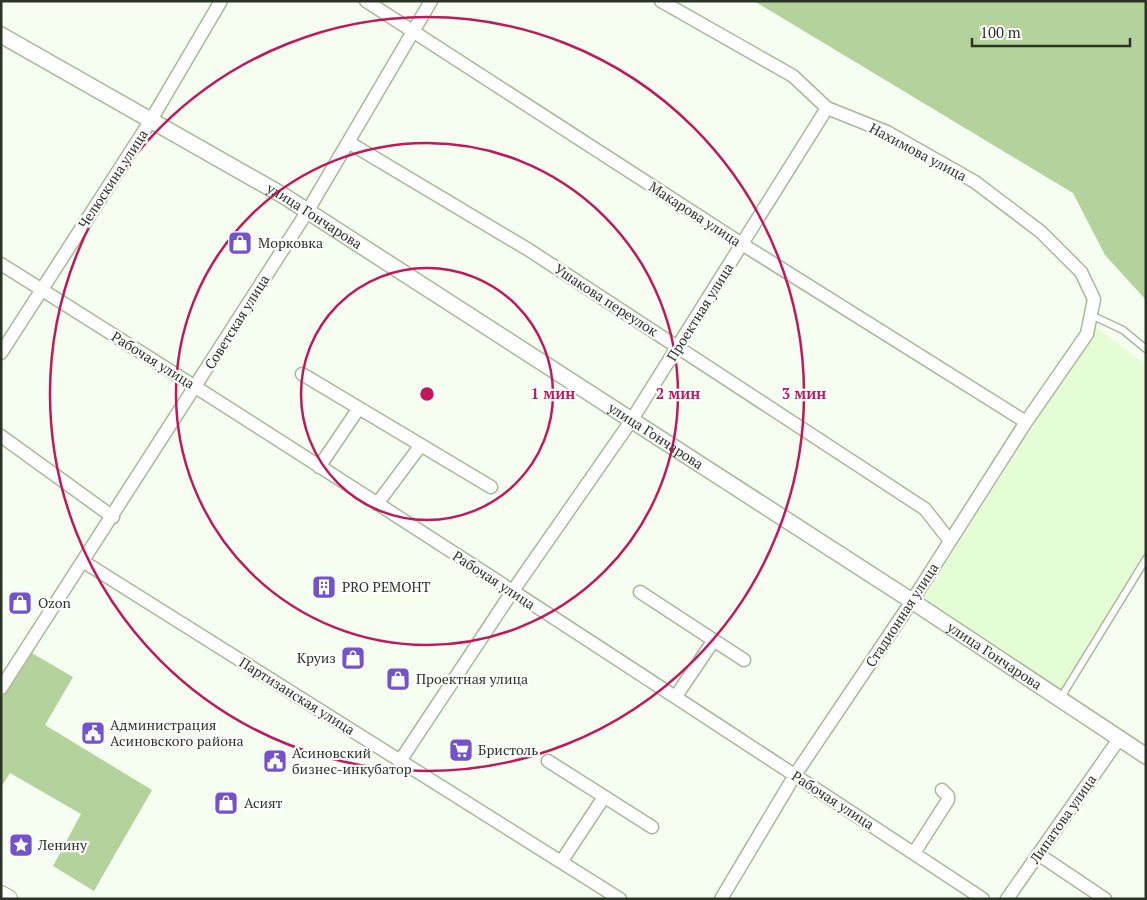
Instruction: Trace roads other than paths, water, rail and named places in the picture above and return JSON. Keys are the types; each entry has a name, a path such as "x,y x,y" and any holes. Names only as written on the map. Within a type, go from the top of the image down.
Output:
{"main road":[{"path":"1,895 8,899"}],"street":[{"name":"Челюскина улица","path":"1,353 151,120 221,1"},
{"name":"Макарова улица","path":"366,1 742,244 1026,422"},
{"name":"Советская улица","path":"1,688 113,517 307,212 431,1"},
{"name":"Нахимова улица","path":"660,1 792,76 827,108 887,132 975,182 1041,232 1081,272 1094,299 1087,334"},
{"name":"улица Гончарова","path":"1,35 284,196 912,601 1146,756"},
{"name":"Проектная улица","path":"400,761 512,592 631,421 827,108"},
{"name":"Ушакова переулок","path":"348,142 520,245 925,509 950,541"},
{"name":"Рабочая улица","path":"1,264 196,387 676,696 984,899"},
{"name":"Стадионная улица","path":"721,899 794,775 912,601 1026,422 1087,334"},
{"path":"302,374 490,487"},
{"path":"319,467 358,408"},
{"path":"1,436 113,517"},
{"path":"377,504 421,446"},
{"name":"Партизанская улица","path":"84,562 620,899"},
{"path":"640,592 744,660"},
{"path":"676,696 714,640"},
{"name":"Липатова улица","path":"1006,899 1119,739"},
{"path":"548,762 652,827"},
{"path":"914,853 948,800 948,796 942,790"},
{"path":"561,862 604,797"},
{"path":"1038,854 1104,899"}],"lane":[{"path":"1091,315 1123,330 1146,349"},
{"path":"1060,700 1146,559"}],"place":[{"name":"Морковка","path":"240,243"},
{"name":"PRO РЕМОНТ","path":"324,587"},
{"name":"Ozon","path":"20,603"},
{"name":"Круиз","path":"353,658"},
{"name":"Проектная улица","path":"398,679"},
{"name":"Администрация Асиновского района","path":"93,733"},
{"name":"Бристоль","path":"461,750"},
{"name":"Асиновский бизнес-инкубатор","path":"275,761"},
{"name":"Асият","path":"226,803"},
{"name":"Ленину","path":"21,845"}]}
